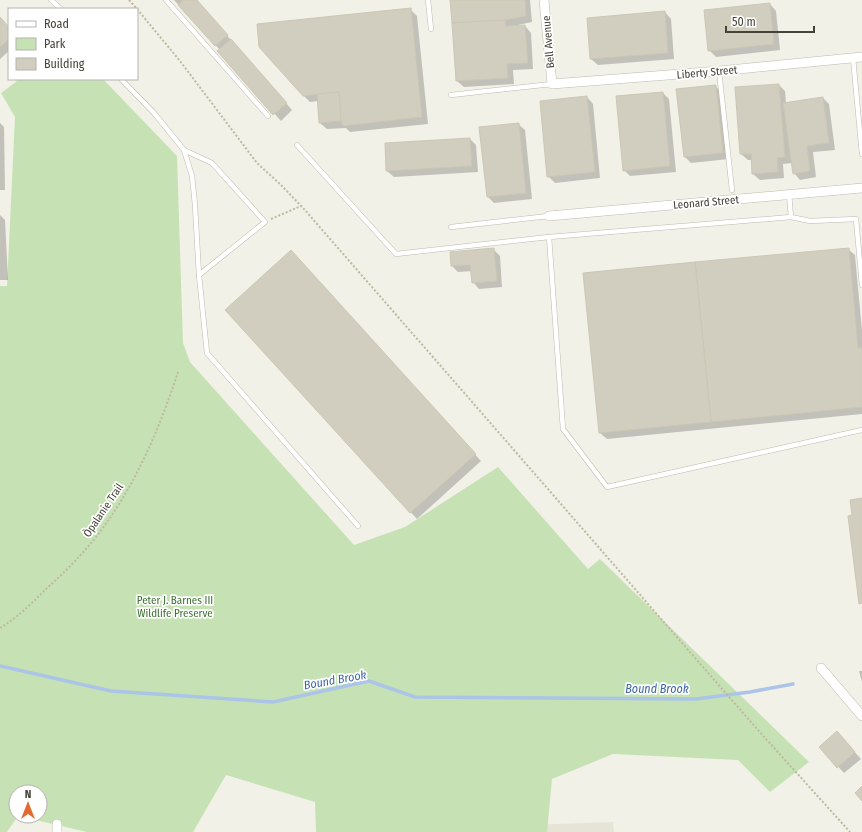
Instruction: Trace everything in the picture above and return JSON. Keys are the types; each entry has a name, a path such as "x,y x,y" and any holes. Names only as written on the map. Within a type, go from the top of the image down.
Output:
{"street":[{"name":"Bell Avenue","path":"544,0 552,84"},
{"name":"Liberty Street","path":"552,84 858,58"},
{"name":"Leonard Street","path":"549,216 862,188"},
{"path":"821,668 862,716"}],"lane":[{"path":"51,0 60,8"},
{"path":"166,0 268,116"},
{"path":"428,0 431,29"},
{"path":"858,58 862,154"},
{"path":"719,71 732,190"},
{"path":"122,80 154,112 184,150 192,176 199,275 207,353 358,526"},
{"path":"451,95 552,84"},
{"path":"297,145 396,254 548,237 791,217 810,221 856,219 862,285"},
{"path":"184,150 212,163 265,222 199,275"},
{"path":"788,194 791,217"},
{"path":"451,227 549,216"},
{"path":"548,237 563,429 607,487 862,430"}],"path":[{"path":"129,0 136,8"},
{"path":"138,10 180,61 257,163 301,206 757,729 850,832"},
{"path":"265,222 301,206"},
{"name":"Òpalanie Trail","path":"0,628 31,604 56,580 101,530 118,505 155,437 178,372"}],"shaded area":[{"path":"613,822 614,832 339,832"}],"green space":[{"name":"Peter J. Barnes III Wildlife Preserve","path":"17,80 104,80 177,156 183,343 190,362 354,545 405,527 498,467 588,569 600,559 809,762 770,792 738,760 613,754 552,779 547,832 316,832 315,802 226,775 193,832 87,832 48,823 48,784 8,784 8,824 12,824 7,832 0,832 0,286 7,286 15,117 1,93"}],"building":[{"path":"183,0 197,0 228,35 215,46 178,5"},
{"path":"450,0 525,0 526,16 505,20 452,23"},
{"path":"770,3 774,44 708,51 704,10"},
{"path":"411,8 422,117 343,126 341,121 339,92 303,96 259,47 257,24"},
{"path":"665,11 668,53 590,59 587,18"},
{"path":"0,17 8,26 8,40 0,47"},
{"path":"505,20 506,26 525,25 528,63 507,64 508,78 456,81 452,23"},
{"path":"231,39 287,103 273,115 217,51"},
{"path":"779,84 785,157 777,158 778,172 752,174 751,154 740,154 735,87"},
{"path":"716,85 723,153 684,157 676,89"},
{"path":"339,92 341,121 319,123 317,94"},
{"path":"663,92 670,166 623,171 616,96"},
{"path":"587,96 595,172 547,177 540,101"},
{"path":"823,97 829,143 807,146 810,171 793,174 783,103"},
{"path":"519,123 526,193 487,197 479,127"},
{"path":"470,138 472,166 386,171 385,143"},
{"path":"494,248 497,281 472,283 470,265 451,266 450,252"},
{"path":"849,248 858,348 862,348 862,407 711,422 695,262"},
{"path":"291,250 476,454 410,513 225,310"},
{"path":"695,262 711,422 599,433 583,273"},
{"path":"862,498 862,603 859,604 848,516 852,515 850,500"},
{"path":"837,731 855,752 837,768 819,747"},
{"path":"862,786 862,801 855,793"}],"waterway":[{"name":"Bound Brook","path":"0,666 111,691 273,702 369,681 415,697 696,699 750,692 793,684"}]}
